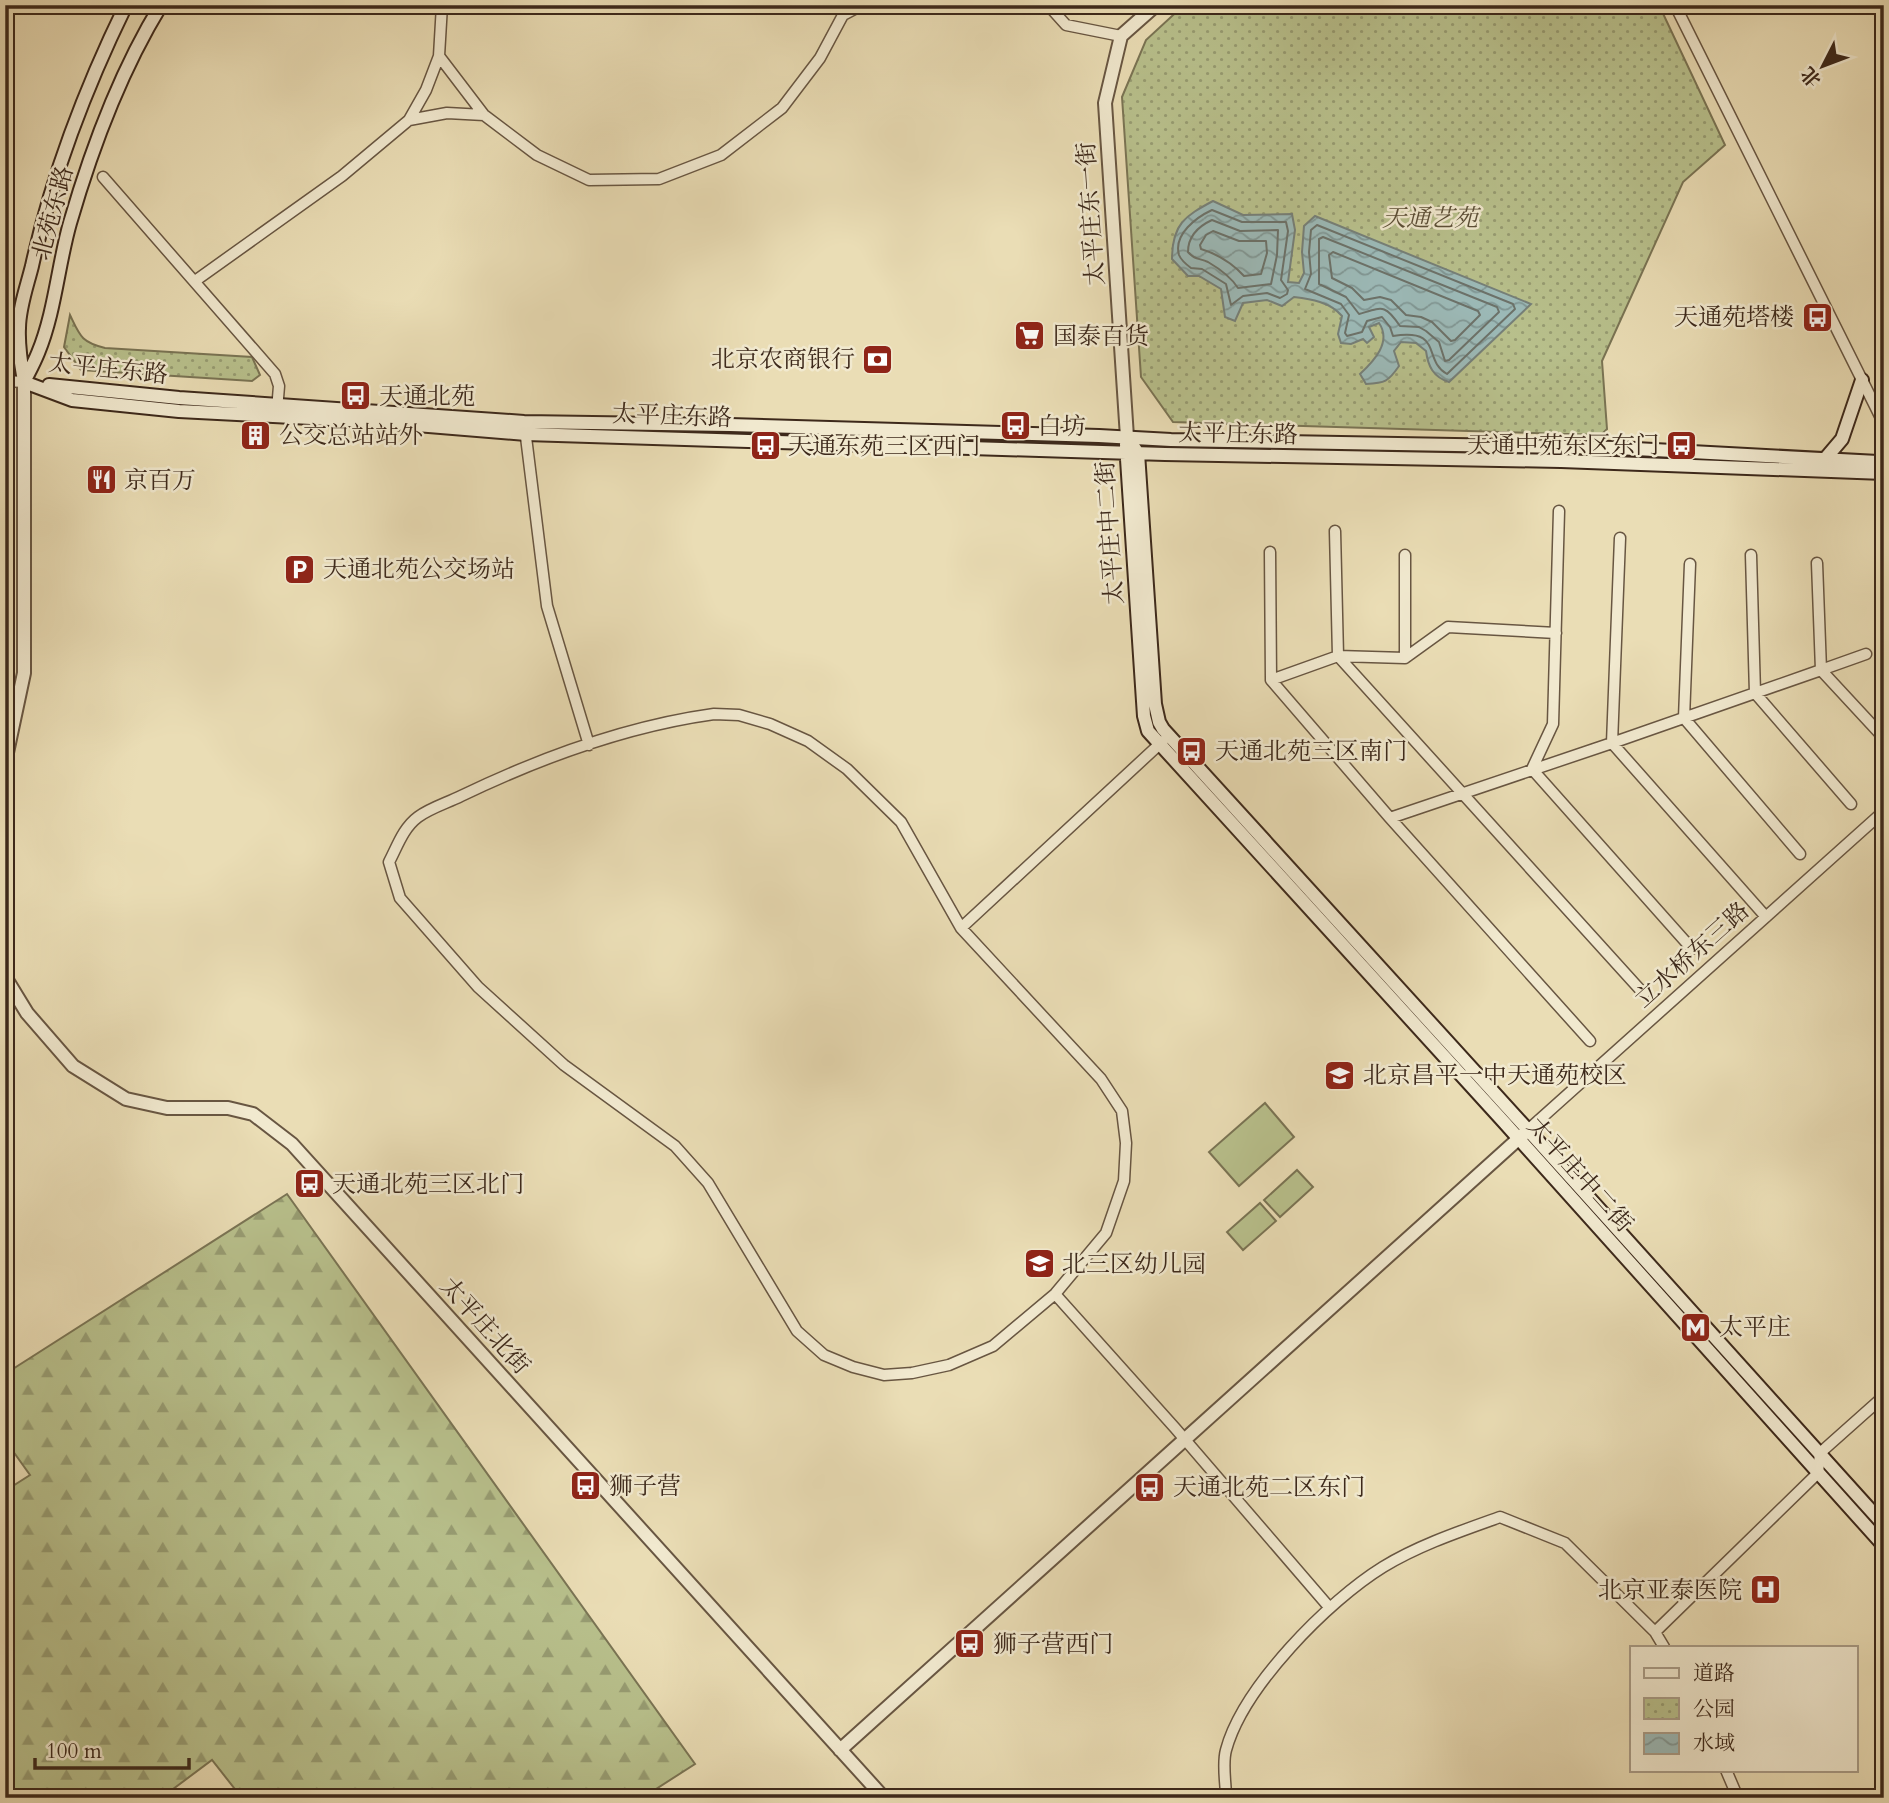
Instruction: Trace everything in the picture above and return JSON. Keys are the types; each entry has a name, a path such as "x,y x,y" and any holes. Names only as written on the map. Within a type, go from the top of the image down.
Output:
{"main road":[{"name":"北苑东路","path":"24,382 19,351 19,325 43,214 68,140 126,5"},
{"name":"北苑东路","path":"24,382 38,353 46,327 70,225 92,150 117,92 161,5"},
{"path":"1121,36 1156,5"},
{"name":"太平庄东一街","path":"1121,36 1105,103 1127,437"},
{"path":"1825,459 1842,439 1862,380"},
{"name":"太平庄东路","path":"24,382 277,411 525,428 1131,453 1561,461 1884,473"},
{"path":"5,762 24,673 24,382"},
{"name":"太平庄东路","path":"525,428 730,425 1171,440 1616,448 1825,459 1884,465"},
{"name":"太平庄中二街","path":"1127,437 1131,453 1144,716 1148,731 1163,740 1884,1525"},
{"name":"太平庄北街","path":"5,977 27,1013 73,1066 126,1099 167,1108 228,1108 253,1114 292,1144 884,1798"},
{"path":"840,1750 1524,1134"},
{"name":"太平庄中二街","path":"1524,1134 1818,1474 1884,1546"}],"street":[{"path":"195,281 342,176 409,120 426,90 439,56 442,5"},
{"path":"439,56 484,115 537,155 589,180 659,179 721,155 782,108 820,58 844,15 862,5"},
{"path":"1048,5 1066,25 1121,36"},
{"path":"1675,5 1884,424"},
{"path":"409,120 447,113 484,115"},
{"path":"103,177 275,374 279,386 277,411"},
{"path":"5,381 24,382"},
{"path":"525,428 547,606 589,745"},
{"path":"1532,769 1553,724 1559,511"},
{"path":"1335,531 1338,656 1644,994"},
{"path":"1620,538 1612,743 1766,917"},
{"path":"1270,552 1271,680 1390,818 1590,1041"},
{"path":"1405,555 1405,658"},
{"path":"1751,555 1755,693 1852,804"},
{"path":"1817,563 1821,670 1884,738"},
{"path":"1690,564 1684,718 1800,854"},
{"path":"1271,680 1338,656 1405,658 1448,627 1556,633"},
{"path":"1390,818 1866,654"},
{"path":"714,714 739,715 770,724 808,741 847,769 901,822 961,928 1101,1079 1122,1111 1126,1143 1124,1181 1106,1233 1055,1294 993,1346 949,1365 884,1376 824,1355 797,1331 708,1183 676,1146 564,1065 478,987 400,898 389,862 402,835 418,818 497,779 589,745 656,723 714,714"},
{"path":"961,928 1163,740"},
{"path":"1532,769 1692,949"},
{"name":"立水桥东三路","path":"1524,1134 1884,811"},
{"path":"1055,1294 1329,1606"},
{"path":"1655,1632 1818,1474 1819,1453 1884,1396"},
{"path":"1226,1798 1225,1752 1238,1720 1263,1680 1329,1606 1383,1567 1441,1538 1500,1517 1565,1543 1655,1632 1663,1646"},
{"path":"1727,1772 1738,1798"}],"green space":[{"name":"天通艺苑","path":"1184,5 1659,5 1725,145 1683,182 1602,361 1607,429 1601,435 1173,422 1141,377 1122,97 1146,40"},
{"path":"70,315 82,337 97,346 252,357 260,375 252,381 81,370 64,347"},
{"path":"1265,1103 1294,1137 1239,1186 1209,1152"},
{"path":"1297,1170 1313,1187 1280,1217 1264,1200"},
{"path":"287,1194 695,1764 642,1798 242,1798 212,1760 161,1798 5,1798 5,1491 30,1475 5,1440 5,1374"},
{"path":"1260,1203 1276,1221 1243,1250 1227,1232"}],"water":[{"path":"1213,201 1243,215 1292,214 1295,230 1288,282 1299,283 1304,273 1304,226 1315,216 1531,304 1449,382 1432,370 1426,351 1416,343 1401,342 1394,351 1399,366 1392,375 1386,381 1366,384 1360,374 1380,351 1383,337 1379,323 1369,327 1374,337 1367,343 1363,339 1351,344 1341,343 1338,334 1342,316 1337,311 1320,302 1294,297 1282,306 1267,300 1243,303 1235,321 1225,317 1221,289 1199,276 1188,276 1172,259 1174,237 1182,222"}],"place":[{"name":"天通苑塔楼","path":"1817,317"},
{"name":"国泰百货","path":"1030,336"},
{"name":"北京农商银行","path":"878,359"},
{"name":"天通北苑","path":"356,396"},
{"name":"白坊","path":"1015,426"},
{"name":"公交总站站外","path":"256,435"},
{"name":"天通中苑东区东门","path":"1682,445"},
{"name":"天通东苑三区西门","path":"765,446"},
{"name":"京百万","path":"101,480"},
{"name":"天通北苑公交场站","path":"300,569"},
{"name":"天通北苑三区南门","path":"1192,751"},
{"name":"北京昌平一中天通苑校区","path":"1340,1075"},
{"name":"天通北苑三区北门","path":"309,1184"},
{"name":"北三区幼儿园","path":"1039,1264"},
{"name":"太平庄","path":"1696,1327"},
{"name":"狮子营","path":"586,1486"},
{"name":"天通北苑二区东门","path":"1150,1487"},
{"name":"北京亚泰医院","path":"1765,1590"},
{"name":"狮子营西门","path":"970,1644"}]}
